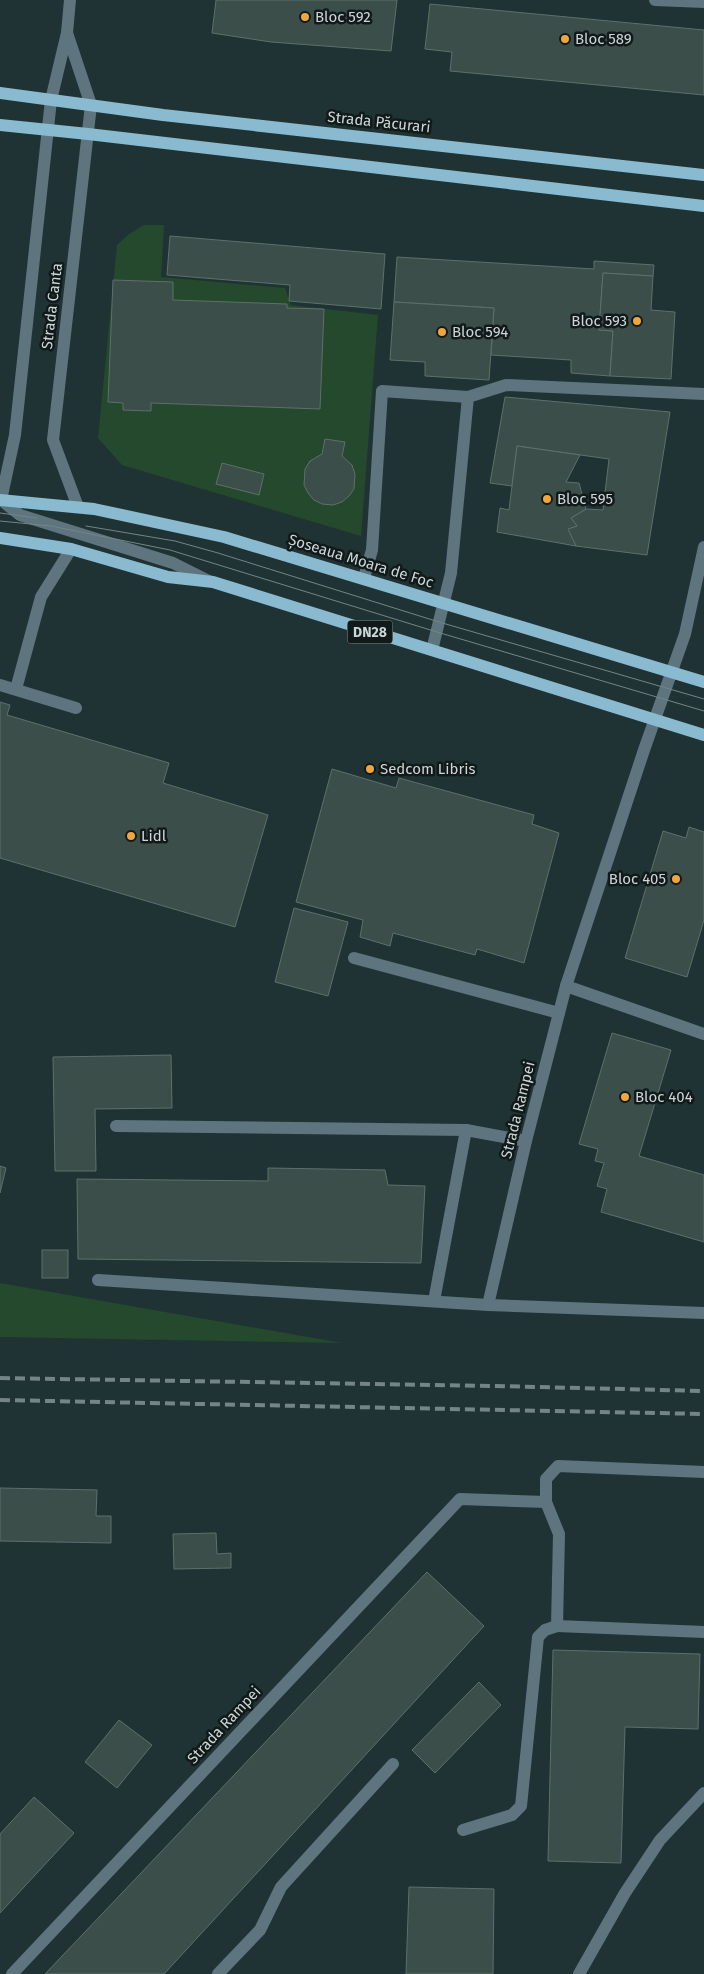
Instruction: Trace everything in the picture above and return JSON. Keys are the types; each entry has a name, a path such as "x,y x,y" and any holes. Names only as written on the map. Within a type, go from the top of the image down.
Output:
{"main road":[{"name":"Strada Păcurari","path":"0,93 163,114 704,175"},
{"path":"0,125 704,206"},
{"name":"Șoseaua Moara de Foc","path":"1,500 78,507 127,515 224,537 704,682"},
{"name":"DN28","path":"0,538 71,549 168,577 213,582 704,735"}],"street":[{"name":"Strada Canta","path":"1,500 15,435 51,100 67,33 70,0"},
{"path":"655,0 704,2"},
{"path":"67,33 91,105"},
{"name":"Strada Canta","path":"78,507 53,440 91,105"},
{"path":"364,578 372,550 382,391 468,397 506,385 704,394"},
{"path":"432,650 451,573 468,397"},
{"path":"1,500 20,515 173,564 213,582"},
{"name":"Strada Rampei","path":"488,1305 526,1141 566,986 644,750 685,634 704,546"},
{"path":"16,689 41,597 71,549"},
{"path":"0,684 76,708"},
{"path":"354,958 559,1013"},
{"path":"566,986 704,1034"},
{"path":"116,1126 466,1130 526,1141"},
{"path":"434,1301 466,1130"},
{"path":"98,1280 488,1305 704,1313"},
{"path":"557,1626 559,1534 546,1502 546,1479 558,1466 704,1472"},
{"name":"Strada Rampei","path":"12,1974 460,1499 546,1502"},
{"path":"463,1830 512,1815 521,1806 538,1637 545,1630 557,1626 704,1632"},
{"path":"218,1974 260,1930 281,1887 393,1764"},
{"path":"579,1974 625,1892 660,1840 704,1792"}],"green space":[{"path":"144,225 164,225 161,277 285,288 291,305 378,315 361,536 122,465 98,438 117,245"},
{"path":"0,1283 342,1343 0,1337"}],"building":[{"name":"Bloc 592","path":"216,0 397,0 391,51 271,42 212,33"},
{"name":"Bloc 589","path":"430,4 704,30 704,95 450,71 452,52 425,49"},
{"path":"170,236 385,254 381,309 289,301 290,285 167,275"},
{"path":"397,257 594,269 594,261 654,265 653,276 603,273 599,330 613,331 610,376 571,373 571,360 491,355 494,308 394,302"},
{"name":"Bloc 593","path":"603,273 653,276 651,310 675,312 671,379 610,376 613,331 599,330"},
{"path":"113,280 173,282 173,300 287,304 287,308 324,309 320,409 151,403 151,411 123,410 123,403 108,402"},
{"name":"Bloc 594","path":"394,302 494,308 489,380 425,376 425,362 390,360"},
{"path":"505,397 670,412 647,555 576,546 567,529 577,526 571,518 586,509 603,510 609,459 517,446 512,486 490,483"},
{"path":"325,439 345,442 342,456 352,465 355,474 354,489 342,502 333,505 322,504 314,500 304,485 305,469 310,461 322,454"},
{"name":"Bloc 595","path":"517,446 580,455 566,482 579,483 586,509 571,518 577,526 568,529 576,546 497,532 500,508 509,510"},
{"path":"222,463 264,474 259,495 216,484"},
{"name":"Lidl","path":"0,702 10,705 7,715 169,763 163,783 268,815 235,927 0,858"},
{"path":"332,769 396,788 399,778 534,815 532,824 559,833 524,963 477,949 475,955 393,933 390,946 360,937 363,920 296,902"},
{"name":"Bloc 405","path":"689,827 704,832 704,920 687,977 625,958 663,831 686,838"},
{"path":"294,908 348,922 328,996 275,982"},
{"name":"Bloc 404","path":"612,1033 671,1050 639,1156 704,1175 704,1242 601,1212 607,1189 597,1186 604,1163 595,1161 598,1149 579,1144"},
{"path":"171,1055 172,1108 95,1109 96,1171 55,1171 53,1057"},
{"path":"0,1166 6,1168 0,1193"},
{"path":"268,1168 385,1170 388,1185 425,1186 421,1263 78,1259 77,1179 268,1181"},
{"path":"42,1250 68,1250 68,1278 42,1278"},
{"path":"0,1488 97,1490 96,1516 111,1516 111,1543 0,1541"},
{"path":"216,1533 217,1554 231,1553 231,1568 174,1569 173,1534"},
{"path":"427,1572 484,1626 164,1974 45,1974"},
{"path":"553,1650 700,1654 698,1729 625,1727 621,1863 548,1861"},
{"path":"479,1682 501,1705 435,1773 412,1750"},
{"path":"119,1720 152,1745 117,1788 85,1762"},
{"path":"34,1797 74,1833 0,1913 0,1834"},
{"path":"409,1887 494,1889 493,1974 406,1974"}],"tram line":[{"path":"0,513 37,518"},
{"path":"0,521 51,526 170,550 704,711"},
{"path":"86,526 175,541 218,553 439,622 704,699"}],"railway":[{"path":"0,1378 704,1391"},
{"path":"0,1400 704,1414"}],"place":[{"name":"Bloc 592","path":"305,17"},
{"name":"Bloc 589","path":"565,39"},
{"name":"Bloc 593","path":"637,321"},
{"name":"Bloc 594","path":"442,332"},
{"name":"Bloc 595","path":"547,499"},
{"name":"Sedcom Libris","path":"370,769"},
{"name":"Lidl","path":"131,836"},
{"name":"Bloc 405","path":"676,879"},
{"name":"Bloc 404","path":"625,1097"}]}
